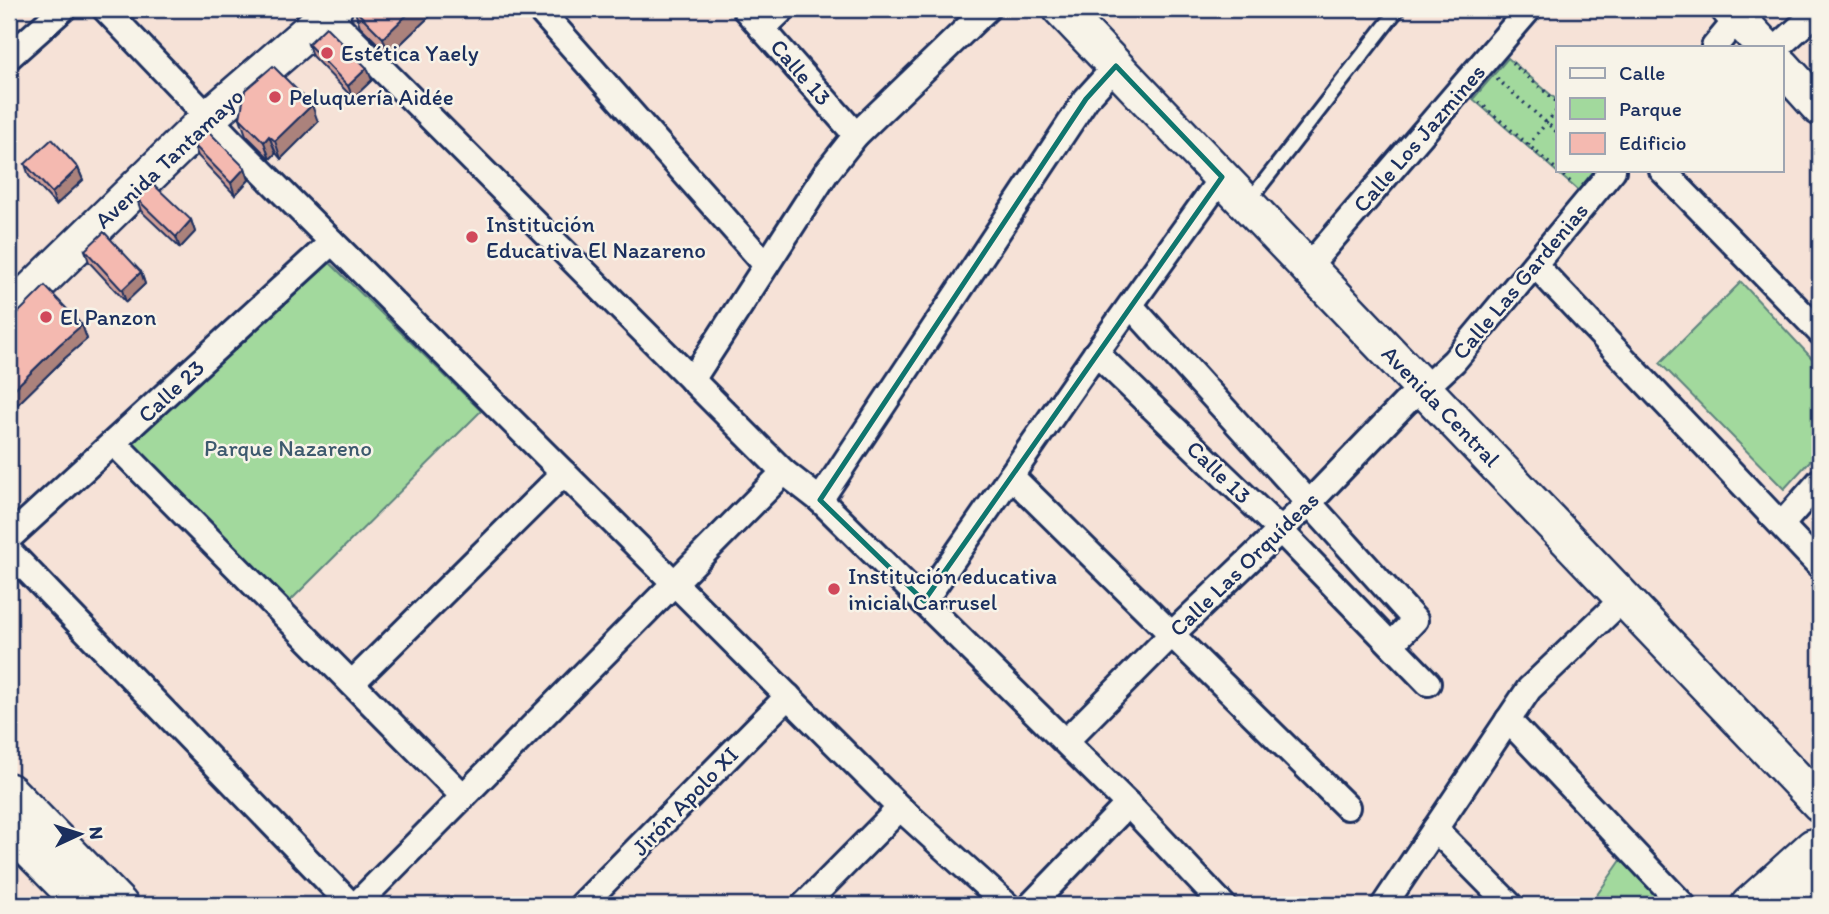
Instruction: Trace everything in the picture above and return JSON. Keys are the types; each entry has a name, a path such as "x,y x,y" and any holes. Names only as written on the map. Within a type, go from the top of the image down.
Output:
{"street":[{"path":"9,57 62,9"},
{"path":"105,9 332,242 900,808 1007,905"},
{"path":"539,9 766,265"},
{"name":"Calle 13","path":"745,9 856,135"},
{"path":"762,29 783,9"},
{"path":"692,380 826,173 856,135 988,9"},
{"name":"Avenida Central","path":"1061,9 1820,804"},
{"name":"Calle Los Jazmines","path":"1308,267 1529,9"},
{"path":"1779,46 1820,9"},
{"path":"323,10 784,472 820,500 1066,741 1223,905"},
{"name":"Avenida Tantamayo","path":"9,282 323,10"},
{"path":"1715,46 1733,13 1764,46"},
{"path":"820,500 1086,99 1116,66"},
{"path":"1784,68 1820,108"},
{"name":"Avenida Tantamayo","path":"9,312 203,112"},
{"name":"Calle Las Gardenias","path":"1424,389 1454,361 1611,172"},
{"path":"1664,172 1820,332"},
{"path":"924,601 1222,177"},
{"name":"Calle 23","path":"9,538 332,242"},
{"path":"1535,265 1820,566"},
{"name":"Calle 13","path":"1131,306 1415,620 1392,644"},
{"name":"Calle 13","path":"1097,353 1280,530 1428,683"},
{"name":"Calle Las Orquídeas","path":"1066,741 1171,634 1309,502 1406,402 1424,389"},
{"path":"114,443 463,796"},
{"path":"9,551 353,905 784,472"},
{"path":"352,683 564,474"},
{"path":"1011,476 1347,807"},
{"path":"1782,524 1820,481"},
{"path":"1384,905 1529,689 1624,598"},
{"name":"Jirón Apolo XI","path":"582,905 788,696"},
{"path":"1508,720 1683,905"},
{"path":"9,791 120,905"},
{"path":"1031,905 1128,804"},
{"path":"804,905 900,808"},
{"path":"9,829 84,905"},
{"path":"1435,829 1510,905"},
{"path":"1749,905 1813,847 1820,845"},
{"path":"1798,905 1820,886"}],"lane":[{"path":"1247,203 1398,9"}],"path":[{"path":"1510,61 1556,101"},
{"path":"1496,78 1556,131"},
{"path":"1477,100 1556,169"},
{"path":"1528,145 1556,112"},
{"path":"1559,172 1580,190"}],"highlighted area":[{"path":"1116,66 1222,177 924,601 820,500 1086,99"}],"green space":[{"path":"1508,58 1556,99 1556,171 1473,99"},
{"path":"1557,172 1599,172 1581,193"},
{"name":"Parque Nazareno","path":"330,263 481,411 288,603 131,444"},
{"path":"1741,282 1820,367 1820,450 1784,489 1660,363"},
{"path":"1626,853 1674,905 1590,905"}],"building":[{"path":"354,9 413,9 383,38"},
{"path":"326,27 367,68 348,86 308,44"},
{"path":"273,66 312,105 275,141 269,136 264,142 240,118 245,90"},
{"path":"208,131 245,168 231,183 193,144"},
{"path":"52,139 78,168 52,193 25,164"},
{"path":"153,184 191,220 176,237 137,199"},
{"path":"104,232 141,272 122,290 85,250"},
{"path":"45,286 82,325 10,393 9,317 18,313"}],"place":[{"name":"Estética Yaely","path":"327,53"},
{"name":"Peluquería Aidée","path":"275,97"},
{"name":"Institución Educativa El Nazareno","path":"472,237"},
{"name":"El Panzon","path":"46,317"},
{"name":"Institución educativa inicial Carrusel","path":"834,589"}]}
